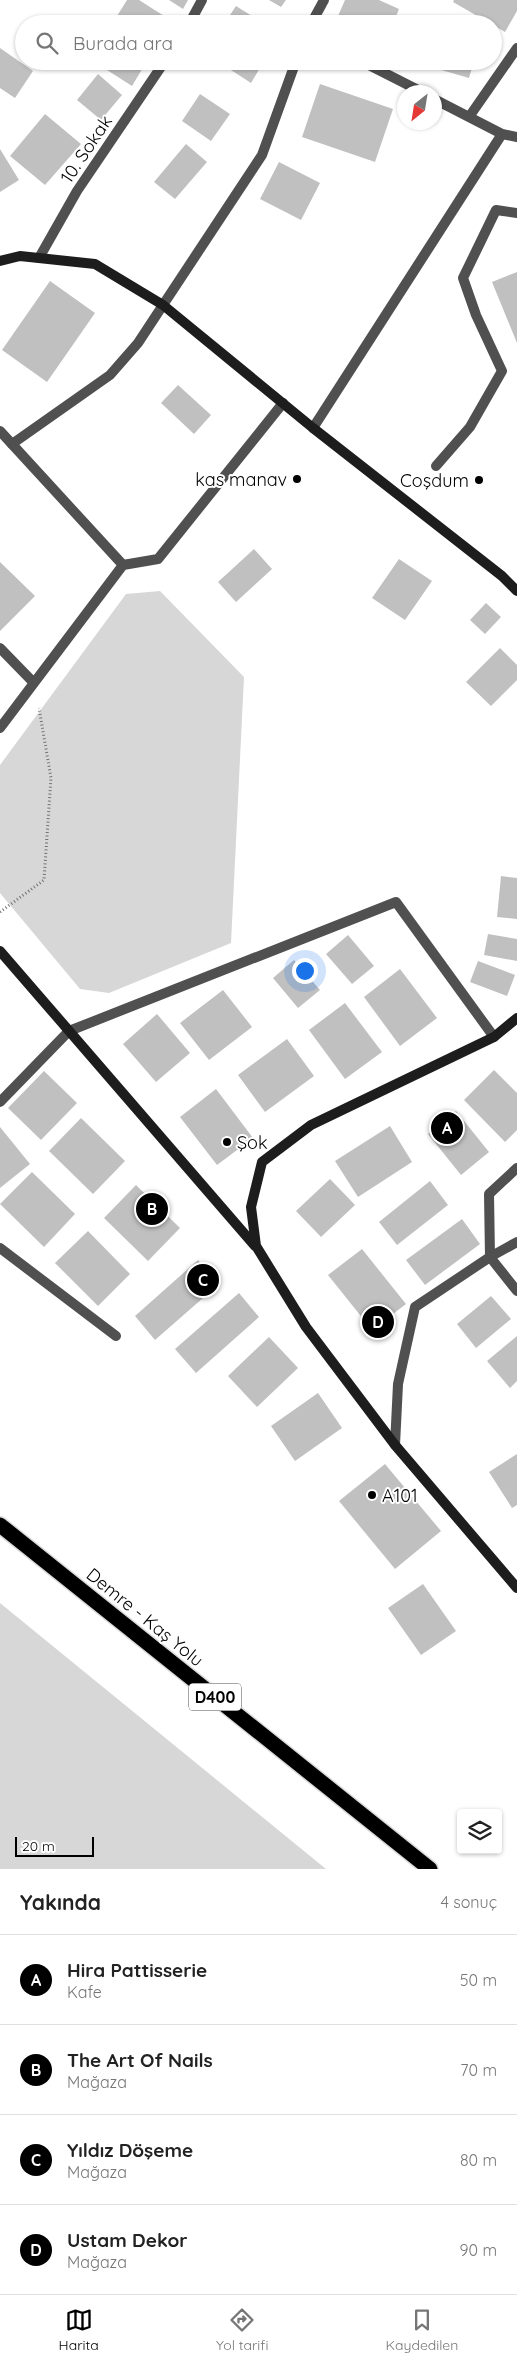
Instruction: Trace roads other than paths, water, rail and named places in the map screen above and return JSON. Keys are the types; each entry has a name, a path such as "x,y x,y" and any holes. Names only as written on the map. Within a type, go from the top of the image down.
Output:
{"highway":[{"name":"Demre - Kaş Yolu","path":"0,1525 430,1869"}],"street":[{"path":"194,15 202,0"},
{"path":"316,15 324,0"},
{"path":"502,70 517,48"},
{"name":"10. Sokak","path":"39,258 77,191 159,70"},
{"path":"12,444 110,375 138,343 262,155 293,70"},
{"path":"379,70 408,85"},
{"path":"469,117 502,70"},
{"path":"442,103 502,134 517,137"},
{"path":"313,428 502,134"},
{"path":"436,466 470,427 502,371 476,315 462,278 496,210 517,213"},
{"path":"0,261 20,256 94,264 163,306 313,428 502,576 517,591"},
{"path":"0,728 123,565 158,559 283,403"},
{"path":"0,431 123,565"},
{"path":"0,648 34,683"},
{"path":"0,1102 69,1031 396,902 494,1037"},
{"path":"0,950 256,1246 306,1327 395,1445 517,1588"},
{"path":"256,1246 251,1207 262,1162 311,1125 494,1037 517,1018"},
{"path":"516,1288 490,1257 489,1194 517,1168"},
{"path":"395,1445 398,1384 415,1307 490,1257 517,1242"},
{"path":"0,1248 116,1336"}],"place":[{"name":"kas manav","path":"297,479"},
{"name":"Coşdum","path":"479,480"},
{"name":"Hira Pattisserie","path":"447,1128"},
{"name":"Şok","path":"227,1142"},
{"name":"The Art Of Nails","path":"152,1209"},
{"name":"Yıldız Döşeme","path":"203,1280"},
{"name":"Ustam Dekor","path":"378,1322"},
{"name":"A101","path":"372,1495"}]}
